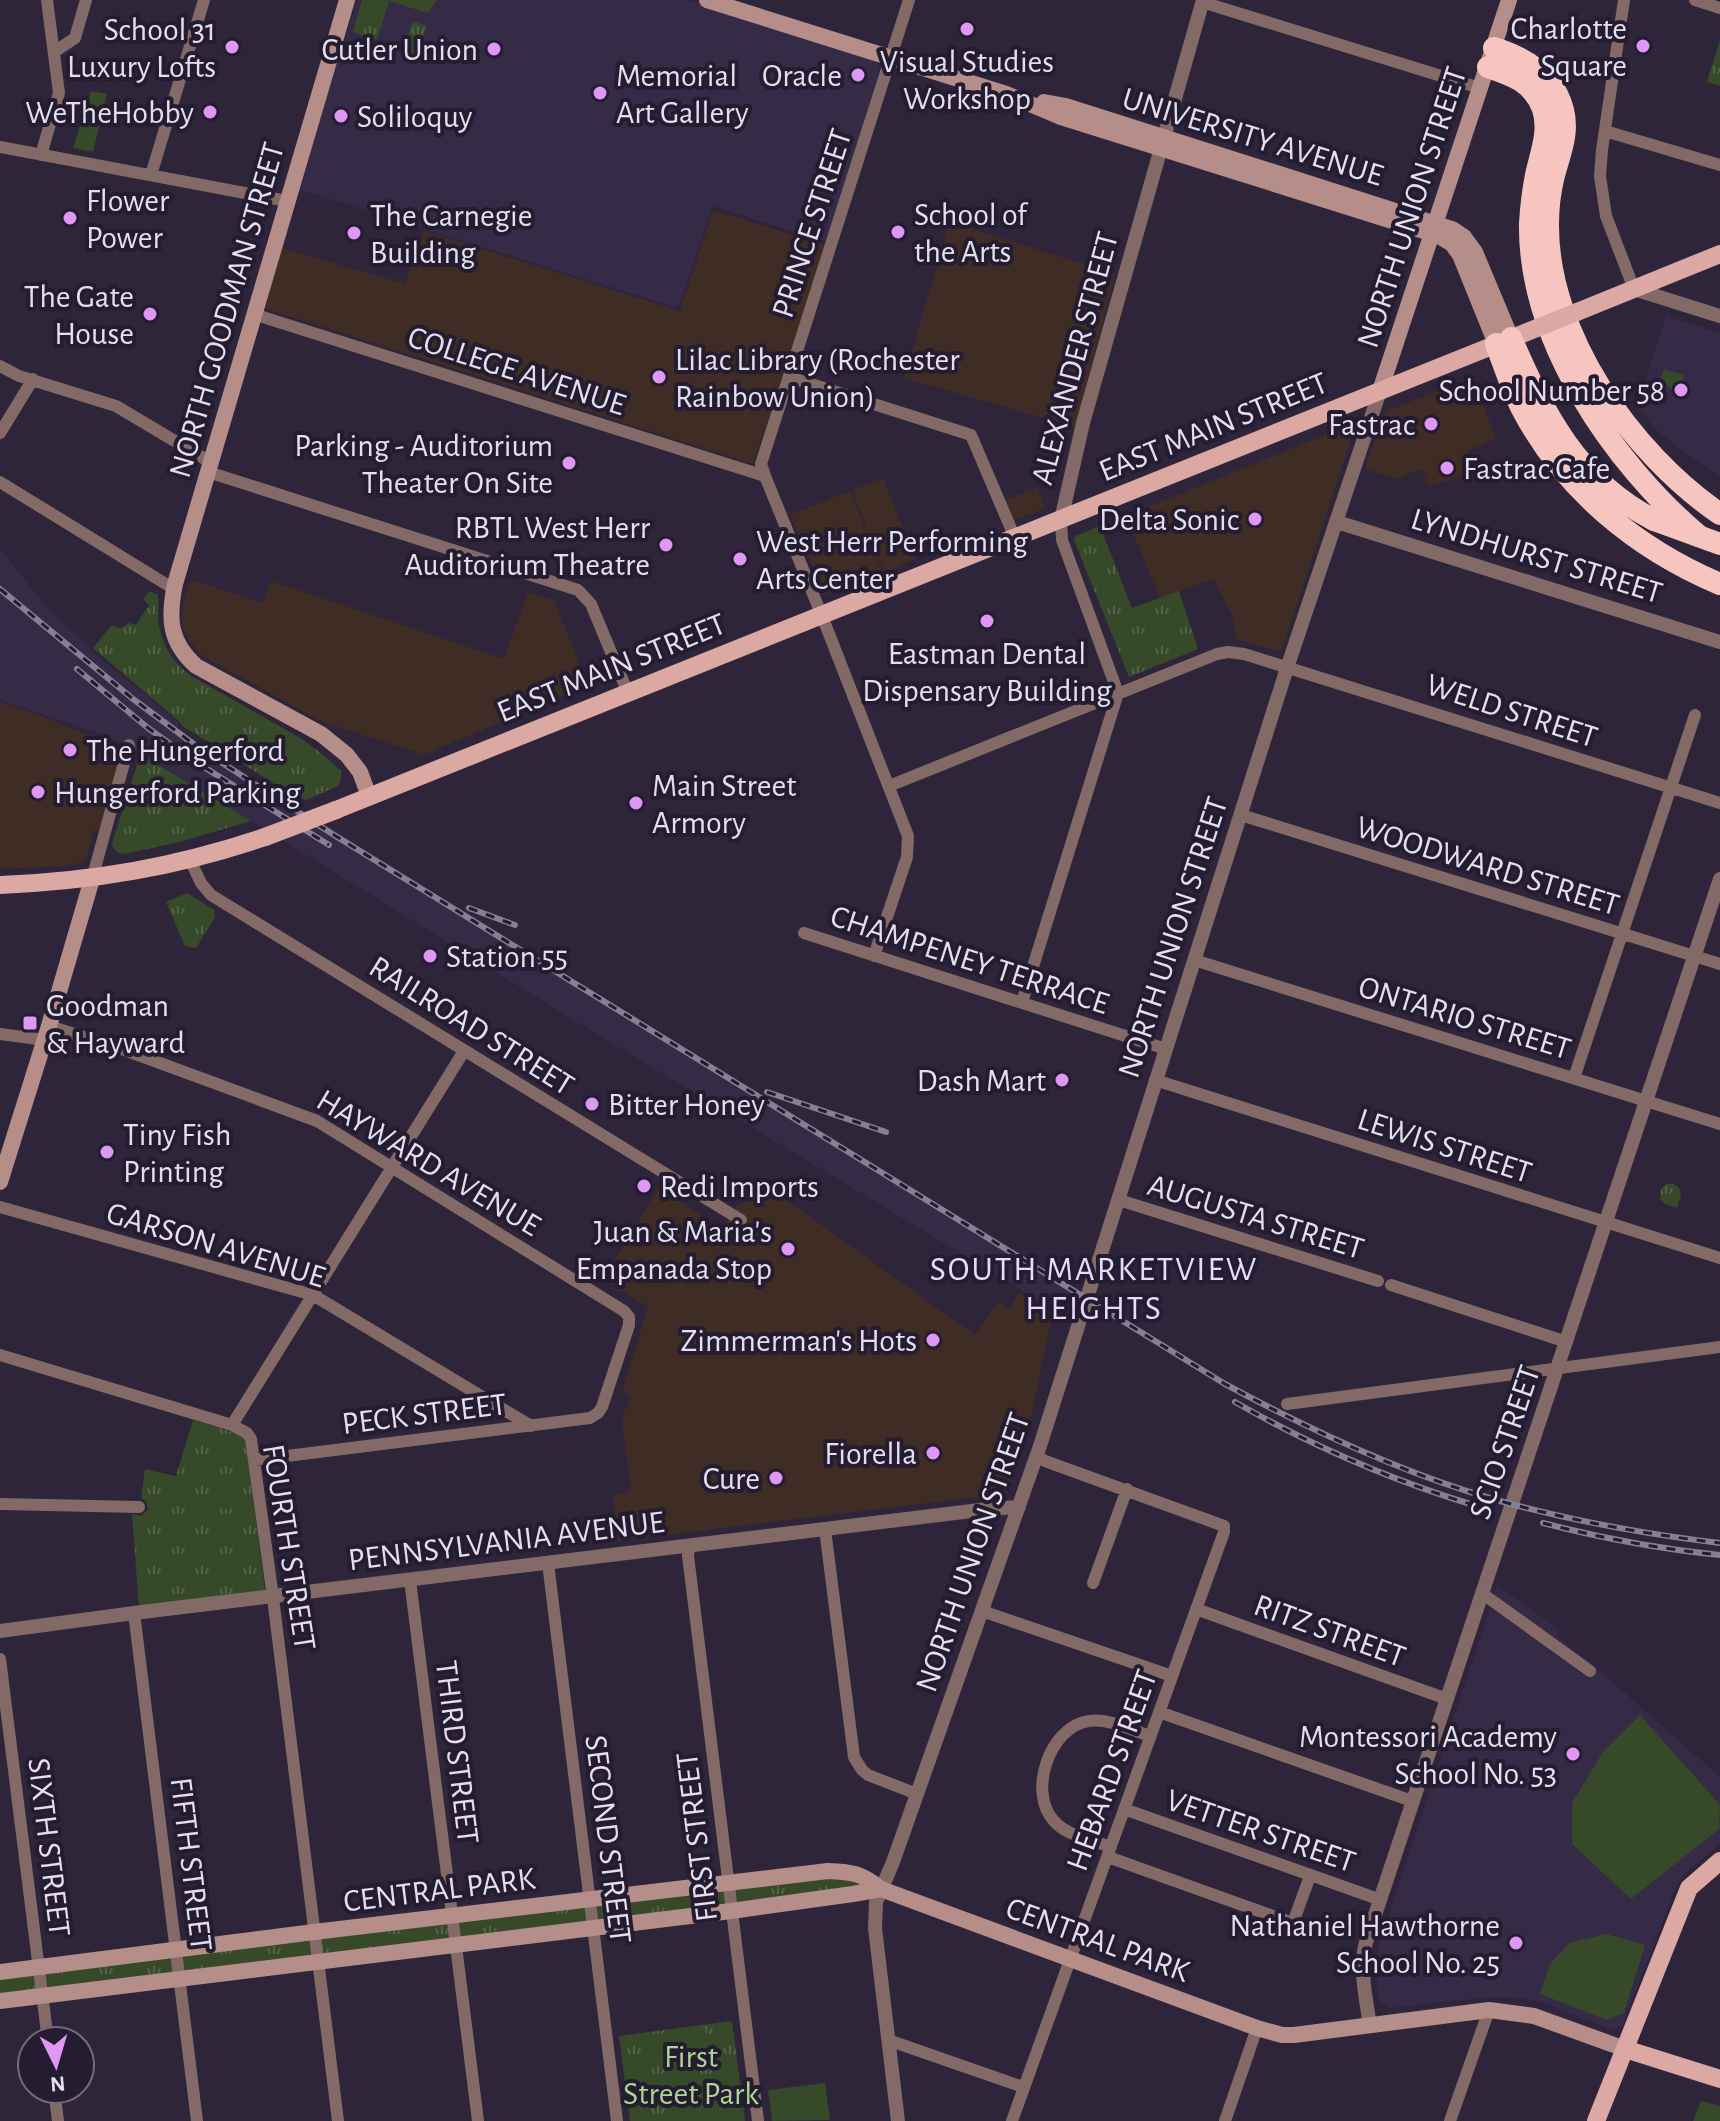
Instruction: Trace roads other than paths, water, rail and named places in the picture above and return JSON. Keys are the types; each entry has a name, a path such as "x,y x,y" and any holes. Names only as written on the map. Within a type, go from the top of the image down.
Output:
{"highway":[{"path":"1487,68 1518,57 1539,70 1553,86 1562,105 1565,135 1550,196 1548,243 1557,290 1584,358 1612,404 1646,447 1685,486 1720,514"},
{"path":"1487,68 1509,74 1527,84 1543,111 1545,140 1535,178 1531,211 1532,252 1538,288 1549,323 1571,376 1595,418 1633,470 1686,525 1720,552"},
{"path":"1504,341 1570,451 1608,490 1654,520 1720,544"},
{"path":"1504,341 1518,399 1528,420 1584,493 1638,540 1668,559 1720,584"}],"main road":[{"name":"NORTH GOODMAN STREET","path":"347,0 174,589 171,619 175,638 186,656 202,670 321,734 347,755 360,772 369,796"},
{"name":"UNIVERSITY AVENUE","path":"707,0 1006,94 1066,106 1163,143 1458,233 1472,246 1504,341"},
{"name":"NORTH UNION STREET","path":"1380,391 1509,0"},
{"name":"EAST MAIN STREET","path":"0,885 92,879 190,860 265,837 1720,254"},
{"path":"0,1182 6,1150 47,1033 92,879"},
{"path":"1596,2121 1689,1888 1720,1861"},
{"name":"CENTRAL PARK","path":"0,1972 590,1899 850,1871 866,1877 881,1889 1282,2035 1489,2010 1534,2016 1625,2049"},
{"name":"CENTRAL PARK","path":"0,2001 731,1911 881,1889"},
{"path":"1625,2049 1720,2079"}],"street":[{"path":"41,155 59,93 47,0"},
{"path":"54,52 75,38 86,0"},
{"path":"151,175 204,0"},
{"name":"PRINCE STREET","path":"874,956 909,848 906,829 761,464 909,0"},
{"path":"1624,0 1600,167 1602,201 1610,229 1634,289 1720,316"},
{"path":"1695,0 1720,8"},
{"path":"1202,1 1487,68"},
{"name":"ALEXANDER STREET","path":"1118,693 1062,540 1061,520 1083,423 1202,1"},
{"path":"1605,131 1720,165"},
{"path":"0,147 287,201"},
{"name":"COLLEGE AVENUE","path":"253,314 765,476"},
{"path":"0,366 19,376 116,406 209,467 578,590 588,599 628,693"},
{"path":"789,377 971,435 1015,538"},
{"path":"0,433 33,379"},
{"name":"NORTH UNION STREET","path":"898,2121 876,1902 1019,1507 1287,668 1380,391"},
{"path":"0,482 174,589"},
{"name":"LYNDHURST STREET","path":"1337,522 1720,642"},
{"name":"WELD STREET","path":"889,786 1228,652 1244,654 1720,803"},
{"path":"1022,1002 1118,693"},
{"path":"1574,1078 1695,715"},
{"path":"92,879 129,745"},
{"name":"WOODWARD STREET","path":"1241,815 1720,964"},
{"name":"RAILROAD STREET","path":"190,860 201,883 211,895 741,1220"},
{"name":"SCIO STREET","path":"1370,2026 1362,1970 1363,1955 1720,879"},
{"name":"CHAMPENEY TERRACE","path":"804,933 1166,1049"},
{"name":"ONTARIO STREET","path":"1194,960 1720,1124"},
{"name":"HAYWARD AVENUE","path":"0,1034 47,1033 122,1049 310,1118 627,1314 629,1325 598,1413"},
{"name":"FOURTH STREET","path":"338,2121 255,1460 251,1439 247,1433 232,1425 464,1051"},
{"name":"LEWIS STREET","path":"1155,1080 1720,1258"},
{"name":"AUGUSTA STREET","path":"1119,1200 1378,1281"},
{"name":"GARSON AVENUE","path":"0,1207 313,1295 531,1426"},
{"name":"AUGUSTA STREET","path":"1391,1285 1567,1342"},
{"path":"1287,1404 1720,1347"},
{"path":"0,1355 232,1425"},
{"name":"PECK STREET","path":"255,1460 584,1419 598,1413"},
{"path":"1036,1455 1045,1461 1127,1489 1093,1583"},
{"name":"HEBARD STREET","path":"1012,2121 1224,1526 1127,1489"},
{"path":"0,1504 139,1507"},
{"name":"PENNSYLVANIA AVENUE","path":"0,1631 1019,1507"},
{"path":"825,1529 854,1757 868,1775 917,1794"},
{"name":"FIRST STREET","path":"689,1546 758,2121"},
{"name":"SECOND STREET","path":"548,1563 617,2121"},
{"name":"THIRD STREET","path":"410,1580 478,2121"},
{"path":"1483,1594 1590,1671"},
{"name":"RITZ STREET","path":"1196,1609 1447,1699"},
{"path":"982,1611 1172,1676"},
{"name":"FIFTH STREET","path":"134,1613 197,2121"},
{"name":"SIXTH STREET","path":"0,1659 6,1760 46,2025"},
{"path":"1159,1712 1412,1801"},
{"path":"1150,1736 1099,1721 1076,1725 1058,1740 1043,1777 1041,1798 1056,1824 1109,1852 1293,1923 1310,1876"},
{"name":"VETTER STREET","path":"1124,1809 1381,1900"},
{"path":"1450,2121 1489,2010"},
{"path":"1225,2121 1257,2028"},
{"path":"888,2040 1023,2087"}],"railway":[{"path":"0,589 133,699 199,748 334,835 1225,1384 1356,1449 1458,1488 1577,1520 1720,1543"},
{"path":"77,669 191,759 329,845"},
{"path":"469,908 515,925"},
{"path":"767,1092 886,1132"},
{"path":"1235,1402 1353,1461 1477,1506"},
{"path":"1543,1523 1675,1550 1720,1555"}],"place":[{"name":"Visual Studies Workshop","path":"967,29"},
{"name":"Charlotte Square","path":"1643,46"},
{"name":"School 31 Luxury Lofts","path":"232,47"},
{"name":"Cutler Union","path":"494,49"},
{"name":"Oracle","path":"858,75"},
{"name":"Memorial Art Gallery","path":"600,93"},
{"name":"WeTheHobby","path":"210,112"},
{"name":"Soliloquy","path":"341,116"},
{"name":"Flower Power","path":"70,218"},
{"name":"School of the Arts","path":"898,232"},
{"name":"The Carnegie Building","path":"354,233"},
{"name":"The Gate House","path":"150,314"},
{"name":"Lilac Library (Rochester Rainbow Union)","path":"659,377"},
{"name":"School Number 58","path":"1681,390"},
{"name":"Fastrac","path":"1431,424"},
{"name":"Parking - Auditorium Theater On Site","path":"569,463"},
{"name":"Fastrac Cafe","path":"1447,468"},
{"name":"Delta Sonic","path":"1255,519"},
{"name":"RBTL West Herr Auditorium Theatre","path":"666,545"},
{"name":"West Herr Performing Arts Center","path":"740,559"},
{"name":"Eastman Dental Dispensary Building","path":"987,621"},
{"name":"The Hungerford","path":"70,750"},
{"name":"Hungerford Parking","path":"38,792"},
{"name":"Main Street Armory","path":"636,803"},
{"name":"Station 55","path":"430,956"},
{"name":"Goodman & Hayward","path":"30,1023"},
{"name":"Dash Mart","path":"1062,1080"},
{"name":"Bitter Honey","path":"592,1104"},
{"name":"Tiny Fish Printing","path":"107,1152"},
{"name":"Redi Imports","path":"644,1186"},
{"name":"Juan & Maria's Empanada Stop","path":"788,1249"},
{"name":"Zimmerman's Hots","path":"933,1340"},
{"name":"Fiorella","path":"933,1453"},
{"name":"Cure","path":"776,1478"},
{"name":"Montessori Academy School No. 53","path":"1573,1754"},
{"name":"Nathaniel Hawthorne School No. 25","path":"1516,1943"}],"district":[{"name":"SOUTH MARKETVIEW HEIGHTS","path":"1094,1288"}],"park label":[{"name":"First Street Park","path":"691,2074"}]}
